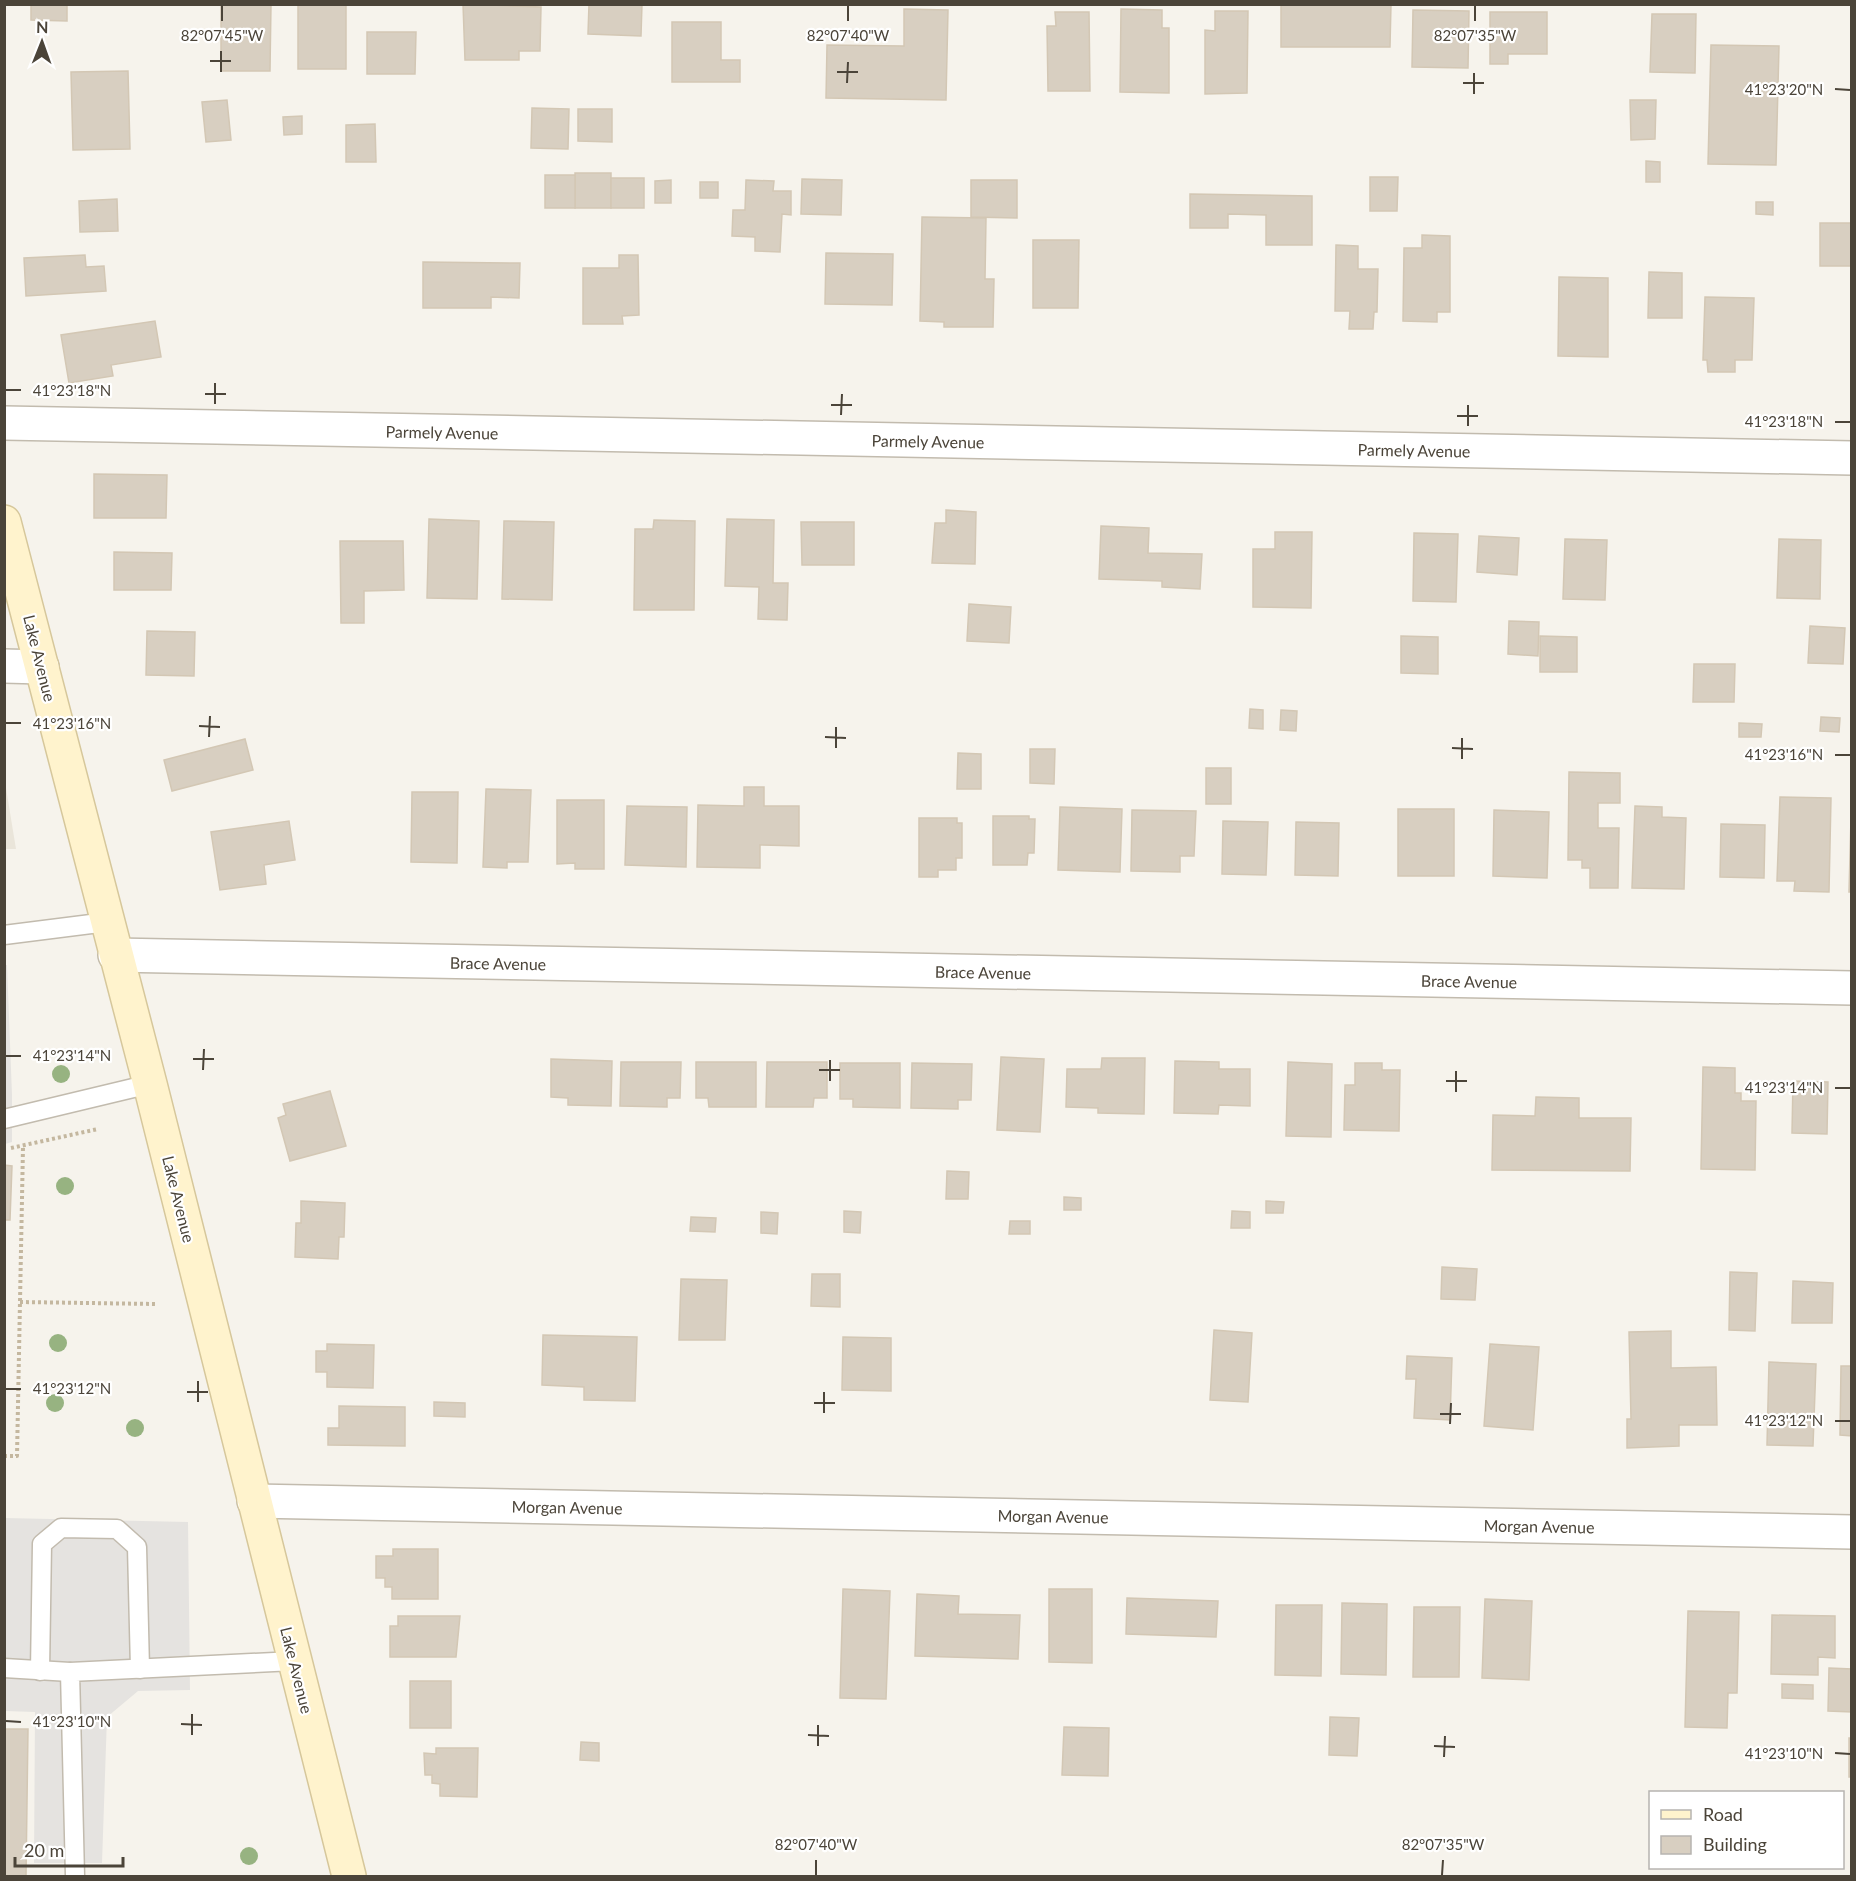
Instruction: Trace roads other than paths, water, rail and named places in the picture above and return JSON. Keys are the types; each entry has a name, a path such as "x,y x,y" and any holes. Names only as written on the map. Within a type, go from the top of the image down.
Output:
{"street":[{"name":"Parmely Avenue","path":"4,423 1851,458"},
{"name":"Lake Avenue","path":"4,522 150,1084 294,1661 343,1874"},
{"path":"4,666 42,667"},
{"name":"Brace Avenue","path":"115,956 1851,988"},
{"name":"Morgan Avenue","path":"254,1501 1851,1532"}],"lane":[{"path":"4,935 107,922"},
{"path":"4,1119 150,1084"},
{"path":"40,1671 42,1544 61,1528 117,1529 137,1547 140,1669"},
{"path":"4,1668 69,1672 294,1661"},
{"path":"69,1672 75,1876"}]}
